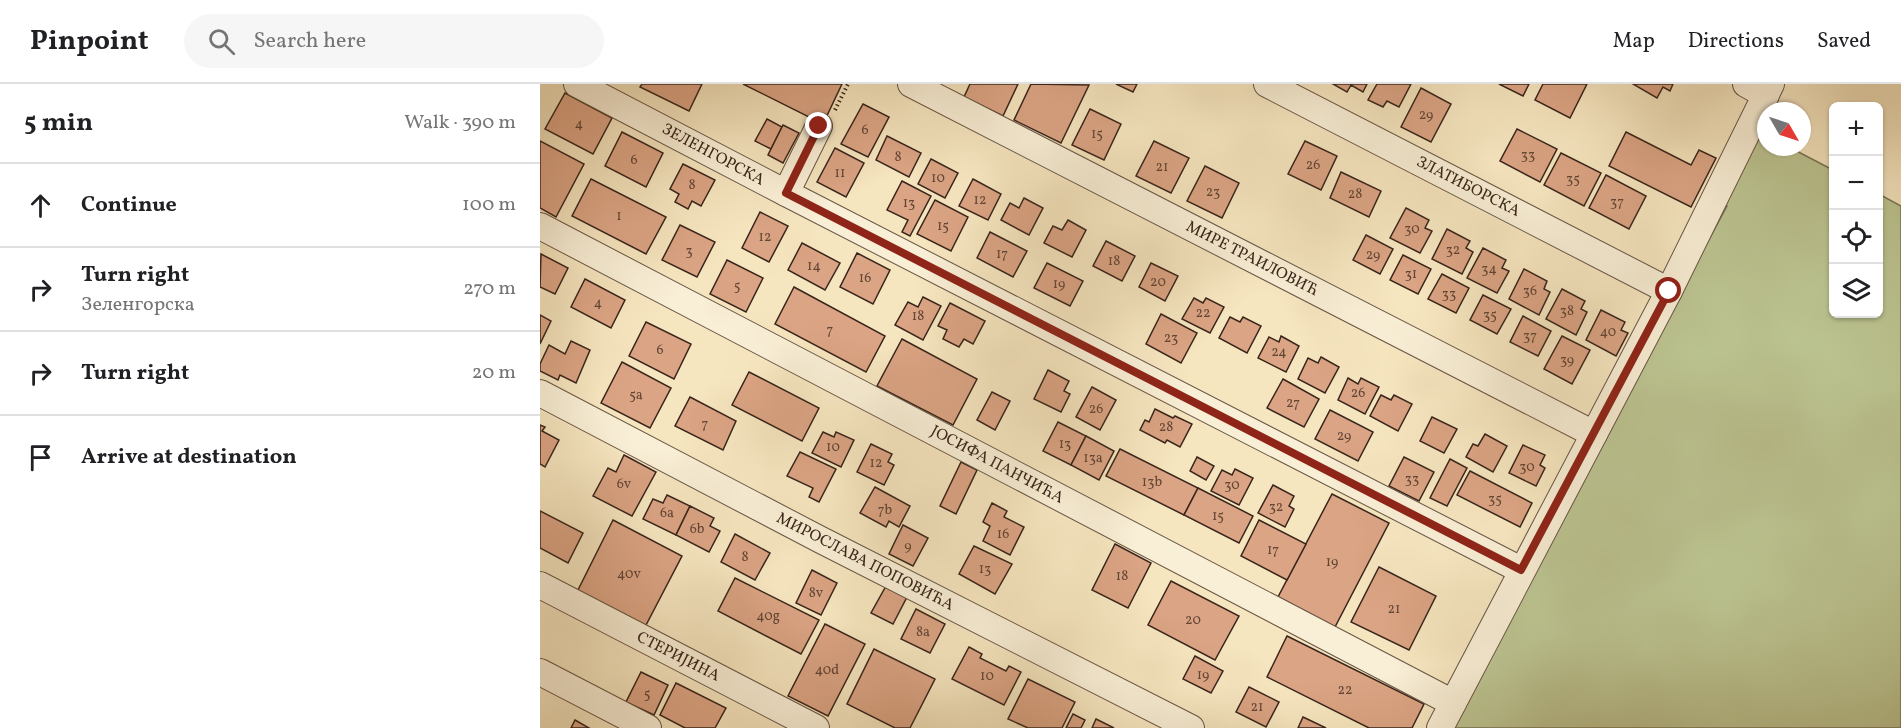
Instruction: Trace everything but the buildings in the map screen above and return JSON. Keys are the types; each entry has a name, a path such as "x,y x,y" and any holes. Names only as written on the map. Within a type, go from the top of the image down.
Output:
{"street":[{"name":"ЗЕЛЕНГОРСКА","path":"577,84 1521,570"},
{"name":"МИРЕ ТРАИЛОВИЋ","path":"911,84 1594,434"},
{"name":"ЗЛАТИБОРСКА","path":"1267,84 1669,291"},
{"path":"1440,728 1669,291 1761,88"},
{"path":"786,193 819,126"},
{"name":"ЈОСИФА ПАНЧИЋА","path":"540,226 1453,703"},
{"name":"МИРОСЛАВА ПОПОВИЋА","path":"540,393 821,540 1191,728"},
{"name":"СТЕРИЈИНА","path":"540,585 816,728"},
{"path":"540,672 648,728"}],"green space":[{"path":"1750,126 1757,130 1757,156 1806,156 1829,168 1829,318 1883,318 1883,196 1901,206 1901,728 1446,728 1727,206 1715,199"}],"route":[{"path":"819,126 786,193 1521,570 1669,291"}]}
